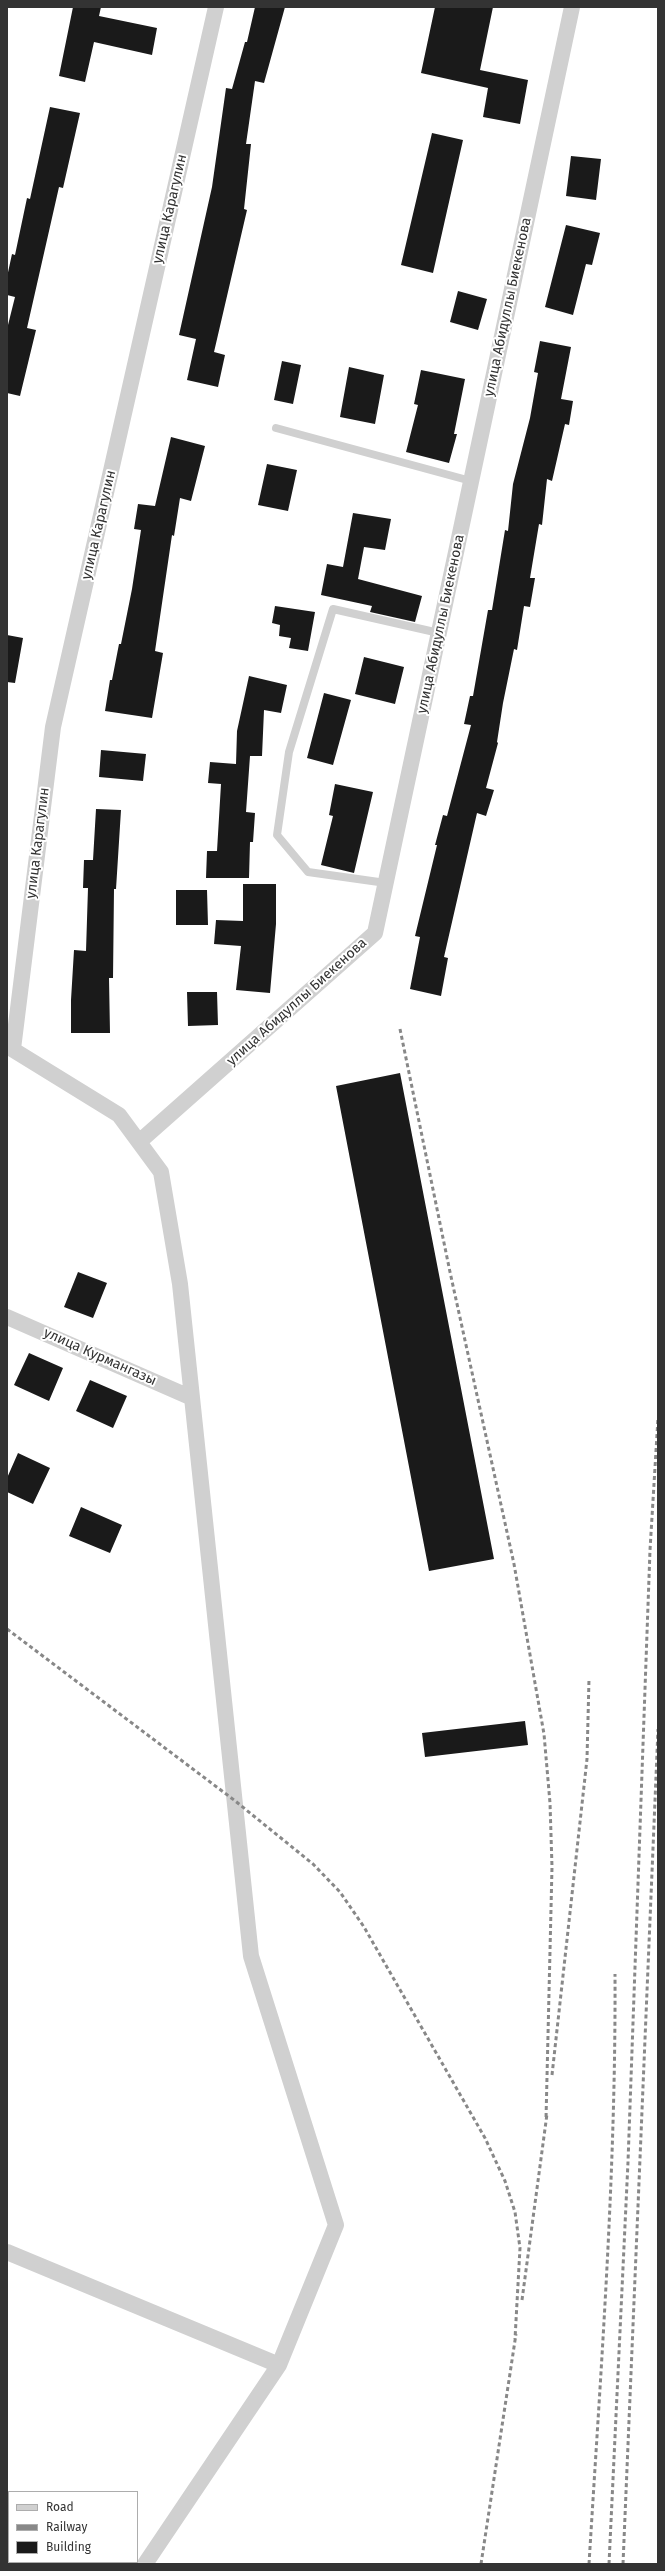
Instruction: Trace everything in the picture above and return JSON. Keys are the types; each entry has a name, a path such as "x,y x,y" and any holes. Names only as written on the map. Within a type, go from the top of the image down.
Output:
{"street":[{"name":"улица Карагулин","path":"10,1047 53,727 216,7"},
{"name":"улица Абидуллы Биекенова","path":"139,1142 375,933 572,7"},
{"path":"10,1047 119,1115 161,1172 180,1284 251,1956 336,2225 279,2365 145,2564"},
{"name":"улица Курмангазы","path":"7,1317 192,1398"},
{"path":"7,2252 279,2365"}],"lane":[{"path":"276,428 471,481"},
{"path":"386,883 308,872 277,835 289,752 333,609 439,633"}],"building":[{"path":"73,7 101,7 99,16 157,28 152,55 94,42 85,82 59,76"},
{"path":"255,7 285,7 264,83 255,81 246,144 251,144 244,209 247,210 214,352 225,355 218,387 187,380 196,339 179,335 212,187 226,88 232,89 245,42 247,42"},
{"path":"435,7 493,7 480,70 528,80 520,124 483,117 488,88 421,73"},
{"path":"50,107 80,113 63,188 59,187 27,328 36,330 20,396 7,393 7,329 15,297 7,295 7,277 12,254 15,255 27,198 30,199"},
{"path":"432,133 463,140 433,273 401,265"},
{"path":"571,156 601,159 596,200 566,196"},
{"path":"566,225 600,233 592,265 586,264 573,315 545,307"},
{"path":"458,291 487,299 478,330 450,322"},
{"path":"540,341 571,347 561,399 573,401 569,425 565,424 552,481 547,479 542,525 539,524 530,578 535,578 530,607 524,606 517,650 514,649 503,703 498,743 486,788 494,790 486,816 477,813 444,957 448,958 441,996 410,989 420,937 415,936 437,845 435,845 443,815 447,816 471,725 464,724 470,696 473,696 488,610 492,610 505,530 508,531 513,484 530,418 538,373 534,372"},
{"path":"282,361 301,365 293,404 274,400"},
{"path":"349,367 384,375 375,424 340,417"},
{"path":"421,370 465,379 454,434 457,434 449,463 406,452 418,405 414,404"},
{"path":"171,437 205,446 191,501 180,498 174,536 172,535 155,651 163,653 152,718 105,711 110,680 112,680 119,644 121,644 132,589 141,530 134,529 138,504 155,506"},
{"path":"267,464 297,470 288,511 258,505"},
{"path":"353,513 391,519 385,550 364,547 358,579 422,596 415,622 370,612 372,606 321,595 327,564 343,567"},
{"path":"275,606 315,612 308,651 289,648 291,638 279,636 280,625 272,623"},
{"path":"7,635 23,638 15,683 7,682"},
{"path":"364,657 404,667 395,704 355,694"},
{"path":"249,676 287,685 281,713 264,710 262,756 250,756 246,812 255,813 253,842 250,842 249,878 206,878 207,851 217,851 221,784 208,783 210,762 236,764 237,731"},
{"path":"324,693 351,700 333,765 307,758"},
{"path":"101,750 146,754 143,781 99,777"},
{"path":"335,784 373,792 354,873 321,865 333,816 329,815"},
{"path":"96,809 121,810 116,889 114,889 113,978 109,978 110,1033 71,1033 74,950 86,951 88,888 83,888 84,860 93,860"},
{"path":"243,884 276,884 276,924 270,993 236,990 241,946 214,944 216,920 243,921"},
{"path":"176,890 207,890 208,925 176,925"},
{"path":"187,992 217,992 218,1025 188,1026"},
{"path":"400,1073 494,1559 429,1571 336,1086"},
{"path":"78,1272 107,1283 93,1318 64,1307"},
{"path":"29,1353 63,1368 49,1401 14,1385"},
{"path":"90,1380 127,1396 113,1428 76,1411"},
{"path":"18,1453 50,1468 33,1504 7,1492 7,1478"},
{"path":"81,1507 122,1525 110,1553 69,1536"},
{"path":"525,1721 528,1745 425,1757 422,1733"}],"railway":[{"path":"400,1029 450,1272 514,1564 544,1734 550,1803 552,1867 546,2119"},
{"path":"609,2564 628,2162 650,1550 658,1418"},
{"path":"7,1629 234,1800 313,1864 340,1892 364,1927 485,2138 505,2181 515,2212 520,2248 515,2339"},
{"path":"552,2075 587,1759 589,1679"},
{"path":"623,2564 658,1729"},
{"path":"589,2564 607,2269 613,2122 615,1974"},
{"path":"522,2300 547,2114"},
{"path":"481,2564 516,2334"}]}
